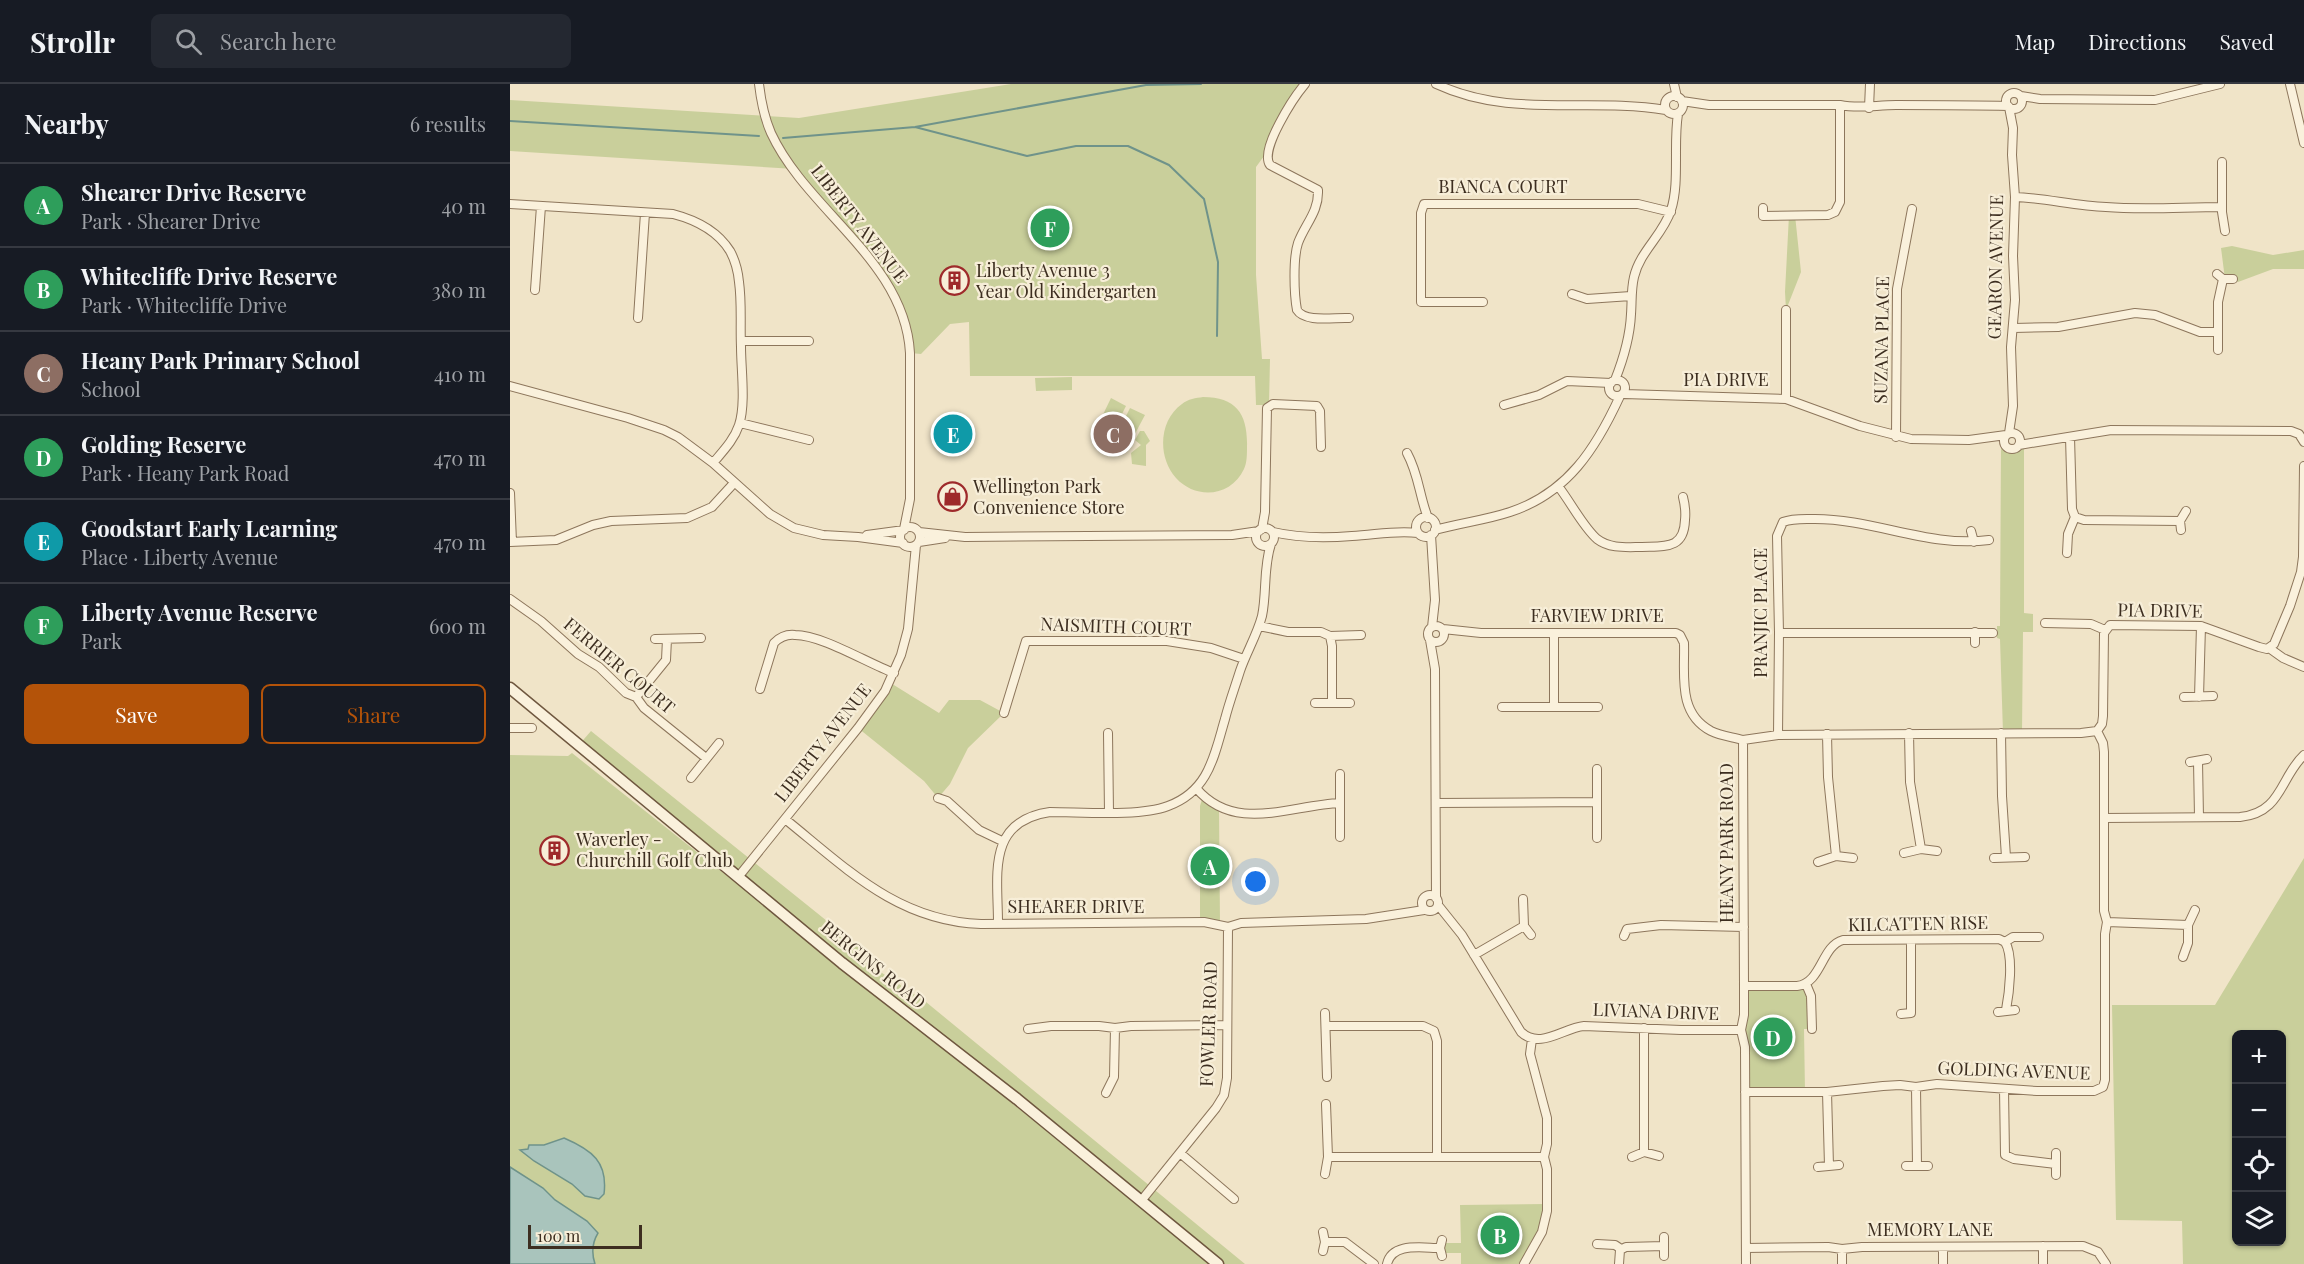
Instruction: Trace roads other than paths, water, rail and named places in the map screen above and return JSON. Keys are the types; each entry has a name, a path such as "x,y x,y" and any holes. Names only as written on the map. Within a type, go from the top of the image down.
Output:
{"main road":[{"name":"BERGINS ROAD","path":"510,688 842,963 1017,1099 1218,1264"}],"street":[{"name":"LIBERTY AVENUE","path":"759,84 765,116 780,150 891,289 908,330 910,499 901,535 911,582"},
{"path":"1305,84 1284,115 1267,152 1267,160 1270,165 1318,190 1319,198 1313,217 1299,240 1296,252 1297,310 1303,316 1308,317 1349,318"},
{"path":"1436,84 1475,99 1507,105 1640,106 1680,112 1709,105"},
{"path":"510,386 664,430 693,447 770,514 794,528 833,537 858,537 904,544 918,537 1232,535 1265,530 1302,536 1353,536 1466,521 1511,512 1543,497 1558,486 1587,457 1609,418 1630,321 1634,275 1641,258 1671,212 1674,188 1674,136 1680,112 1674,99 1674,84"},
{"path":"1869,108 1870,84"},
{"path":"2014,101 2015,84"},
{"path":"1640,106 1674,99 1709,105 1840,105 1869,108 1885,105 1991,104 2040,99 2155,100 2220,84"},
{"path":"2290,84 2304,143"},
{"path":"1674,99 1667,111 1674,136"},
{"name":"GEARON AVENUE","path":"2014,101 2012,155 2015,289 2012,347 2013,406 2019,439"},
{"path":"1763,215 1828,215 1835,212 1840,202 1840,105"},
{"path":"2222,162 2222,207 2225,231"},
{"path":"2014,197 2043,198 2120,208 2222,207"},
{"path":"510,204 673,214 690,219 709,229 725,245 733,259 739,280 740,423 728,446 713,463"},
{"name":"BIANCA COURT","path":"1484,302 1421,302 1424,204 1638,204 1671,212"},
{"path":"535,290 541,206"},
{"name":"SUZANA PLACE","path":"1896,436 1897,289 1912,209"},
{"path":"638,318 645,213"},
{"path":"2218,350 2220,277 2233,279"},
{"path":"1572,294 1587,299 1631,296"},
{"path":"1786,310 1786,399"},
{"path":"2014,328 2058,327 2136,313 2155,315 2200,332 2217,332"},
{"path":"741,341 809,341"},
{"name":"PIA DRIVE","path":"1504,405 1539,395 1567,381 1592,382 1656,396 1786,399 1860,426 1896,436 2005,445 2012,449 2019,439"},
{"path":"1265,530 1267,408 1273,404 1317,406 1320,411 1321,447"},
{"name":"GEARON AVENUE","path":"2005,445 2004,439 2013,406"},
{"path":"740,423 809,440"},
{"path":"2007,434 2019,439 2056,439 2111,430 2284,431 2302,435"},
{"name":"PIA DRIVE","path":"1969,441 2007,434"},
{"path":"2067,553 2068,534 2075,517 2072,510 2070,436"},
{"path":"1407,453 1417,473 1431,562 1438,634 1435,669 1435,872 1429,904 1455,924 1521,1032 1532,1039 1530,1054 1546,1118 1547,1144 1544,1157 1547,1169 1546,1218 1542,1232 1524,1264"},
{"path":"2270,648 2275,642 2302,572 2304,466"},
{"path":"510,493 511,542 556,540 593,525 610,521 687,518 712,507 734,483"},
{"path":"1558,486 1597,538 1609,545 1624,548 1664,546 1679,540 1685,531 1686,507 1683,497"},
{"name":"LIBERTY AVENUE","path":"739,876 872,711 894,673 908,629 911,582 918,537 910,499"},
{"path":"2075,517 2084,520 2180,526 2186,510"},
{"name":"PRANJIC PLACE","path":"1778,735 1777,536 1781,525 1786,520 1842,520 1956,543 1989,540"},
{"path":"858,537 909,527 918,537"},
{"path":"1265,530 1256,537 1265,567"},
{"path":"998,923 998,866 1002,841 1016,824 1035,814 1140,812 1168,806 1196,788 1214,760 1244,659 1258,626 1264,601 1265,567 1274,537 1265,530"},
{"path":"1971,531 1974,542"},
{"path":"1232,535 1266,546 1302,536"},
{"name":"FERRIER COURT","path":"510,599 541,621 578,654 599,667 626,693 636,697 644,708 706,758"},
{"path":"2045,623 2091,624 2105,630"},
{"name":"PIA DRIVE","path":"2097,731 2103,720 2103,638 2105,630 2116,624 2201,626 2259,647 2270,648 2283,658 2304,667"},
{"path":"1258,626 1288,632 1321,632 1330,636 1361,634"},
{"path":"2199,697 2201,626"},
{"path":"1554,633 1554,707"},
{"path":"1779,633 1993,633"},
{"path":"1975,633 1975,643"},
{"path":"760,689 774,644 779,638 793,634 816,639 894,673"},
{"name":"FARVIEW DRIVE","path":"1438,634 1678,634 1684,643 1685,694 1691,711 1711,731 1743,740"},
{"path":"1330,636 1332,703"},
{"path":"655,639 701,638"},
{"path":"636,697 666,660 667,639"},
{"name":"NAISMITH COURT","path":"1004,713 1026,640 1167,641 1211,648 1244,659"},
{"path":"2184,697 2213,696"},
{"path":"1315,704 1350,703"},
{"path":"1502,707 1598,707"},
{"path":"510,728 532,728"},
{"name":"HEANY PARK ROAD","path":"1746,1264 1745,1047 1741,1030 1744,1015 1743,740 1778,735 2091,733 2097,731"},
{"name":"GOLDING AVENUE","path":"1745,1092 1827,1092 1900,1084 1916,1087 1937,1084 2004,1089 2094,1091 2104,1085 2104,934 2107,922 2104,911 2104,748 2097,731"},
{"path":"1108,733 1109,812"},
{"path":"2001,733 2006,857"},
{"path":"1827,734 1828,777 1836,856"},
{"path":"1908,734 1910,782 1921,849"},
{"path":"691,778 719,743"},
{"path":"2104,818 2246,817 2262,811 2277,797 2301,753"},
{"path":"2198,761 2199,818"},
{"path":"1597,769 1597,838"},
{"path":"1340,774 1340,837"},
{"path":"1196,788 1212,804 1234,813 1286,812 1314,805 1340,803"},
{"path":"938,798 947,801 979,830 1002,841"},
{"path":"1436,803 1597,802"},
{"name":"SHEARER DRIVE","path":"785,819 869,886 902,906 923,915 948,921 973,924 1204,922 1227,927 1241,923 1366,919 1429,904"},
{"path":"1904,853 1921,849 1937,851"},
{"path":"1818,862 1836,856 1853,858"},
{"path":"1994,858 2025,857"},
{"path":"1523,899 1524,926 1531,934"},
{"path":"2183,957 2188,944 2188,925 2195,910"},
{"path":"2107,922 2188,925"},
{"path":"1625,929 1661,925 1744,927"},
{"path":"1474,955 1524,926"},
{"name":"FOWLER ROAD","path":"1141,1201 1224,1095 1227,1078 1227,927"},
{"name":"KILCATTEN RISE","path":"2006,942 2013,937 2039,937"},
{"name":"KILCATTEN RISE","path":"1806,984 1837,942 1847,940 1995,939 2006,942"},
{"path":"1900,1014 1915,1014 1911,940"},
{"name":"KILCATTEN RISE","path":"2006,942 2009,950 2007,1011"},
{"path":"1744,986 1795,987 1806,984 1811,996 1812,1029"},
{"path":"1325,1013 1327,1077"},
{"path":"1028,1029 1083,1025 1114,1028 1227,1025"},
{"path":"1327,1026 1423,1026 1434,1031 1437,1041 1437,1157"},
{"name":"LIVIANA DRIVE","path":"1532,1039 1546,1039 1579,1026 1741,1030"},
{"path":"1106,1093 1114,1077 1114,1028"},
{"path":"1644,1028 1644,1152"},
{"path":"1916,1087 1917,1166"},
{"path":"2004,1089 2005,1155 2009,1158 2056,1164"},
{"path":"1827,1092 1828,1166"},
{"path":"1325,1174 1328,1156 1326,1104"},
{"path":"1632,1157 1644,1152 1659,1156"},
{"path":"1180,1153 1234,1198"},
{"path":"2056,1153 2056,1175"},
{"path":"1328,1156 1544,1157"},
{"path":"1818,1167 1839,1166"},
{"path":"1906,1166 1928,1166"},
{"path":"1323,1232 1324,1246 1345,1242 1374,1264"},
{"path":"1598,1244 1615,1245 1621,1249 1664,1251 1664,1237"},
{"path":"2043,1246 2043,1264"},
{"path":"1943,1247 1943,1264"},
{"name":"MEMORY LANE","path":"1746,1248 2088,1247 2101,1255 2106,1264"},
{"path":"1387,1264 1389,1257 1397,1250 1442,1248"},
{"path":"1619,1264 1621,1249"},
{"path":"1842,1249 1842,1264"}],"water":[{"path":"564,1138 583,1147 596,1158 605,1183 604,1194 599,1199 585,1196 572,1184 520,1150 528,1149 529,1145 544,1145"},
{"path":"510,1167 587,1221 598,1233 593,1248 595,1264 510,1264"}],"waterway":[{"path":"783,138 915,127 1146,85 1201,84"},
{"path":"510,121 759,136"},
{"path":"915,127 1027,156 1076,146 1128,146 1169,165 1204,199 1218,262 1217,336"}],"place":[{"name":"Liberty Avenue Reserve","path":"1050,228"},
{"name":"Liberty Avenue 3 Year Old Kindergarten","path":"955,281"},
{"name":"Goodstart Early Learning","path":"953,434"},
{"name":"Heany Park Primary School","path":"1113,434"},
{"name":"Wellington Park Convenience Store","path":"952,497"},
{"name":"Waverley - Churchill Golf Club","path":"555,850"},
{"name":"Shearer Drive Reserve","path":"1210,866"},
{"name":"Golding Reserve","path":"1773,1037"},
{"name":"Whitecliffe Drive Reserve","path":"1500,1235"}]}
